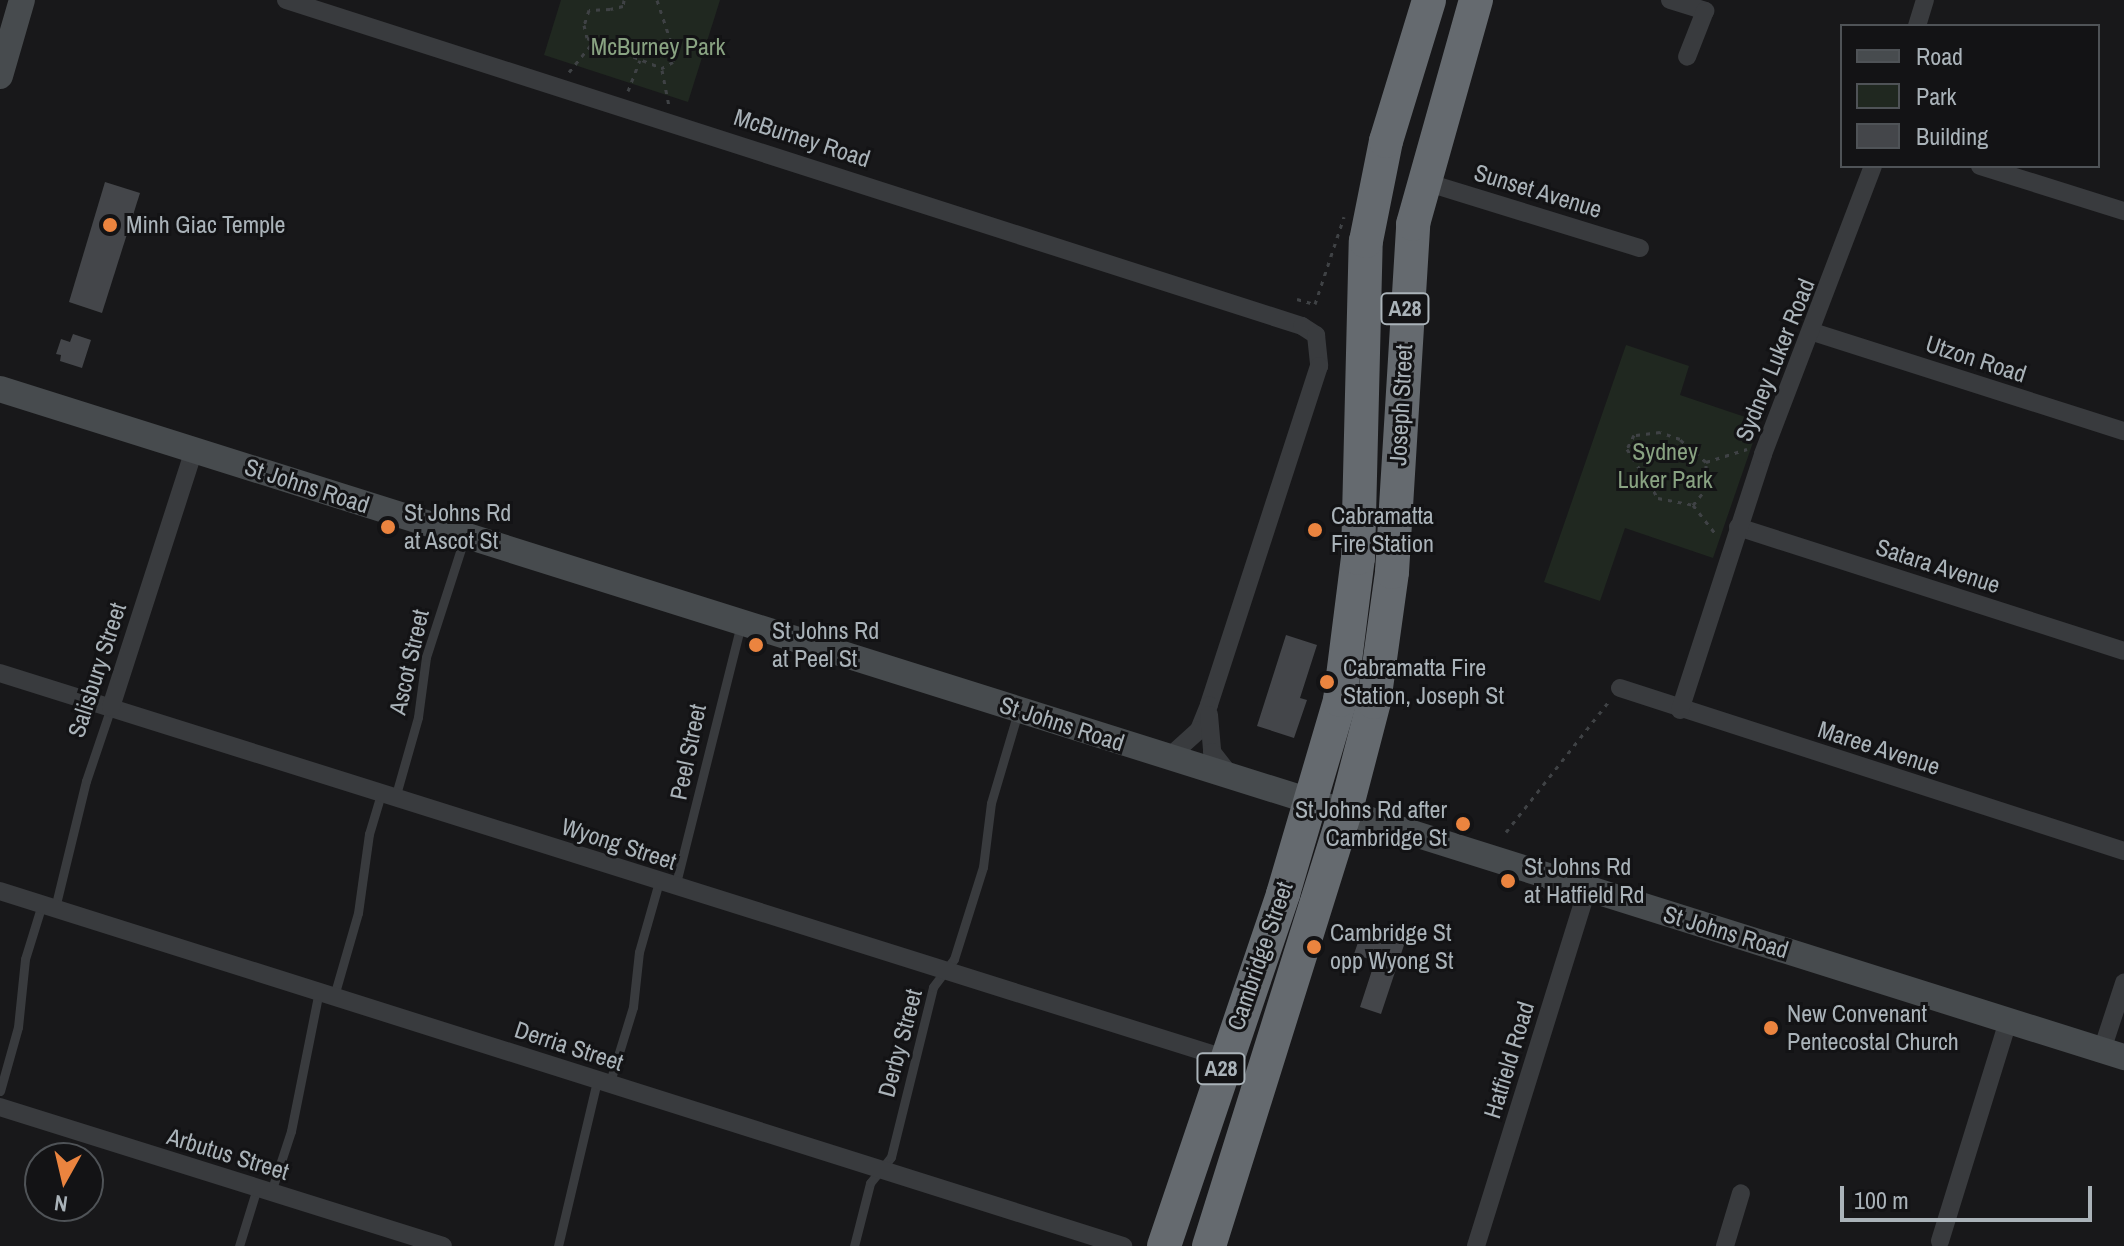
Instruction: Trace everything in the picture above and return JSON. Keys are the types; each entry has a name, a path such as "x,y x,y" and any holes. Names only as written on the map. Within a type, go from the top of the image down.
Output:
{"highway":[{"name":"Joseph Street","path":"1310,803 1340,700 1353,624 1360,327 1370,208 1429,0"},
{"name":"Joseph Street","path":"1345,813 1386,627 1406,284 1422,181 1476,0"},
{"name":"Cambridge Street","path":"1164,1246 1310,803"},
{"name":"Cambridge Street","path":"1209,1246 1345,813"}],"main road":[{"path":"0,76 22,0"},
{"name":"St Johns Road","path":"0,389 741,625 1018,709 2113,1054"}],"street":[{"name":"McBurney Road","path":"286,0 623,105 1302,326 1316,335 1319,366 1209,705"},
{"path":"1670,0 1705,11 1687,57"},
{"path":"1918,24 1925,0"},
{"name":"Sydney Luker Road","path":"1680,710 1763,454 1813,332 1872,168"},
{"path":"1986,168 2124,211"},
{"name":"Sunset Avenue","path":"1422,181 1640,248"},
{"name":"Utzon Road","path":"1813,332 2124,431"},
{"name":"Salisbury Street","path":"111,707 194,450"},
{"name":"Satara Avenue","path":"1738,527 2124,651"},
{"name":"Wyong Street","path":"0,673 1224,1058"},
{"name":"Maree Avenue","path":"1620,688 1680,710 2124,851"},
{"path":"1168,758 1199,730 1209,705"},
{"path":"1209,705 1212,752 1232,778"},
{"name":"Hatfield Road","path":"1476,1246 1587,889"},
{"name":"Derria Street","path":"0,891 1123,1246"},
{"path":"2113,1054 2124,983"},
{"path":"1940,1241 2008,1021"},
{"name":"Arbutus Street","path":"0,1107 443,1246"},
{"path":"1725,1246 1741,1193"}],"lane":[{"name":"Ascot Street","path":"239,1246 291,1131 327,994 358,913 369,834 388,796 418,717 426,657 465,535"},
{"name":"Peel Street","path":"558,1246 603,1083 633,1007 639,952 667,885 741,625"},
{"name":"Salisbury Street","path":"0,1091 18,1027 25,959 49,906 111,707"},
{"name":"Derby Street","path":"854,1246 870,1183 891,1157 933,987 954,959 983,867 991,803 1018,709"}],"path":[{"path":"624,0 623,6 589,10 584,25 587,38 662,68"},
{"path":"657,0 673,48 673,62 662,68"},
{"path":"559,85 594,41"},
{"path":"623,105 640,59"},
{"path":"662,68 671,121"},
{"path":"1297,299 1315,304"},
{"path":"1693,505 1706,489 1706,462 1680,439 1660,432 1634,435 1627,449 1658,498 1693,505 1705,524 1733,546"},
{"path":"1706,462 1741,447 1763,454"},
{"path":"1506,832 1513,817 1620,688"}],"green space":[{"name":"McBurney Park","path":"561,0 720,0 688,102 544,55"},
{"name":"Sydney Luker Park","path":"1626,345 1689,366 1680,395 1760,422 1713,558 1625,528 1600,601 1544,582"}],"building":[{"name":"Minh Giac Temple","path":"105,182 140,193 102,313 69,302"},
{"path":"73,334 91,340 82,368 60,361 61,355 56,354 61,339 70,342"},
{"path":"1286,635 1317,645 1300,698 1307,700 1294,738 1257,726"},
{"path":"1363,928 1405,942 1381,1014 1360,1007 1375,961 1354,954"}],"place":[{"name":"Minh Giac Temple","path":"110,225"},
{"name":"St Johns Rd at Ascot St","path":"388,527"},
{"name":"Cabramatta Fire Station","path":"1315,530"},
{"name":"St Johns Rd at Peel St","path":"756,645"},
{"name":"Cabramatta Fire Station, Joseph St","path":"1327,682"},
{"name":"St Johns Rd after Cambridge St","path":"1463,824"},
{"name":"St Johns Rd at Hatfield Rd","path":"1508,881"},
{"name":"Cambridge St opp Wyong St","path":"1314,947"},
{"name":"New Convenant Pentecostal Church","path":"1771,1028"}]}
